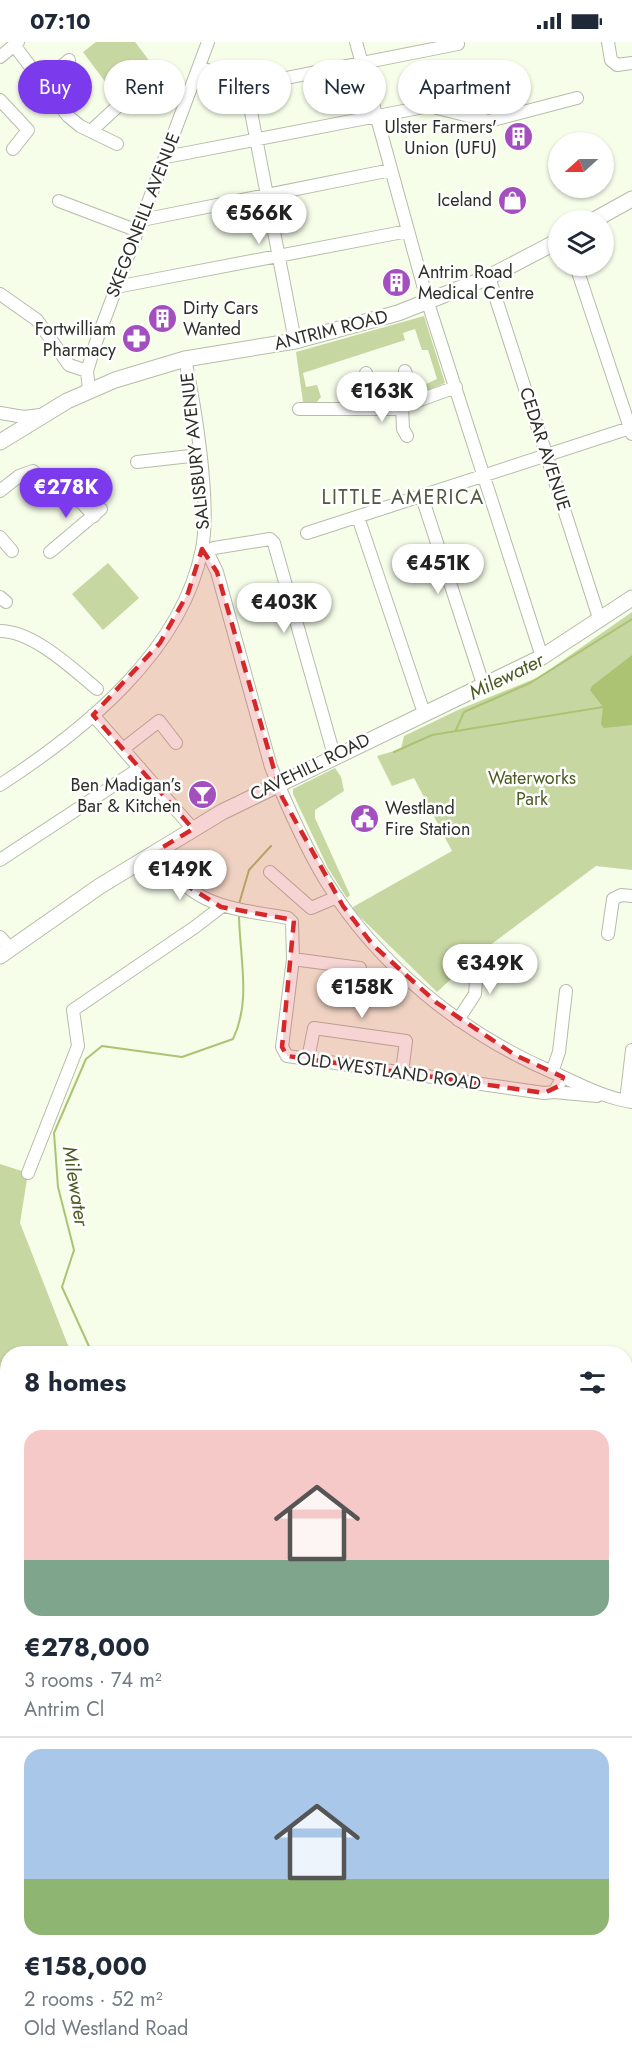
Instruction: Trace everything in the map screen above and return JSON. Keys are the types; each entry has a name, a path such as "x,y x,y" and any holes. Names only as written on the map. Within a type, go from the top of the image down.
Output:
{"main road":[{"path":"612,210 632,199"},
{"name":"ANTRIM ROAD","path":"0,442 44,414 89,390 185,359 295,341 371,322 428,303 489,277 548,246"},
{"name":"CAVEHILL ROAD","path":"3,947 248,797 542,657 632,598"}],"street":[{"name":"SKEGONEILL AVENUE","path":"202,60 208,42"},
{"path":"356,42 360,60"},
{"path":"608,42 611,60 617,65 632,63"},
{"path":"0,57 16,44 27,60"},
{"path":"376,60 458,44"},
{"name":"SKEGONEILL AVENUE","path":"89,390 87,371 116,287 197,74"},
{"path":"166,157 429,106 489,121 577,98"},
{"path":"0,100 28,130 13,149"},
{"path":"66,114 91,131 117,144"},
{"path":"91,131 109,114"},
{"path":"252,114 295,341"},
{"path":"375,114 428,303 542,657"},
{"path":"59,201 140,226 268,195 391,170"},
{"path":"116,287 408,231"},
{"path":"307,533 547,455 631,431 627,401 580,276"},
{"name":"CEDAR AVENUE","path":"489,277 600,621"},
{"path":"0,294 37,320 69,365 87,371"},
{"name":"SALISBURY AVENUE","path":"0,785 59,746 121,689 160,643 188,593 205,550 199,455 185,359"},
{"path":"405,371 415,402"},
{"path":"366,374 378,408"},
{"path":"299,409 402,406 456,387"},
{"path":"402,406 403,429 407,436"},
{"path":"0,414 24,417 44,414"},
{"path":"0,414 17,430"},
{"path":"136,462 199,455"},
{"path":"0,491 20,476 33,471 56,493 81,502 98,512 50,552"},
{"path":"422,497 483,684"},
{"path":"358,517 424,713"},
{"path":"0,537 12,551"},
{"path":"334,755 274,543 270,539 259,540 205,550 217,572 271,767 284,802 337,897 373,945 458,1020 515,1055 608,1096 629,1102 632,1050"},
{"path":"0,631 11,631 26,637 62,660 97,689"},
{"path":"93,715 193,830"},
{"path":"123,749 159,721 176,743"},
{"path":"0,860 140,768"},
{"name":"OLD WESTLAND ROAD","path":"158,850 175,878 186,887 233,908 288,918 292,922 293,959 282,1052 286,1056 520,1090 608,1096"},
{"path":"270,872 311,908 337,897"},
{"path":"608,933 613,899 621,895 632,896"},
{"path":"28,1173 78,1046 73,1010 195,927 233,908"},
{"path":"458,1020 475,994 478,955"},
{"path":"293,959 360,968 356,999"},
{"path":"554,1092 558,1075 566,991"},
{"path":"308,1059 314,1028 376,1036 406,1041 402,1072"}],"highlighted area":[{"path":"202,549 217,572 282,797 343,906 373,945 437,1003 515,1055 563,1077 559,1086 544,1093 287,1056 282,1047 294,920 221,907 175,878 158,850 193,829 93,715 160,643 188,593"}],"green space":[{"path":"96,42 135,42 149,60 104,60 104,80 92,64 92,60 89,60 83,52"},
{"path":"424,316 445,383 426,391 424,385 437,379 428,350 422,350 415,329 403,333 405,340 303,373 306,387 317,385 321,397 316,403 303,402 296,352"},
{"path":"108,563 139,598 103,630 72,594"},
{"name":"Waterworks Park","path":"632,612 632,870 596,866 477,955 437,992 353,910 353,907 452,851 414,778 392,786 377,756 401,749 404,736 458,710 539,677"},
{"path":"335,768 341,777 344,791 315,810 315,818 350,895 347,898 328,868 293,794 293,789"},
{"path":"0,1164 28,1173 20,1223 68,1346 0,1346"}],"shaded area":[{"path":"632,655 632,725 604,728 601,724 603,707 590,690"}],"waterway":[{"name":"Milewater","path":"456,730 464,712 530,683 632,619"},
{"path":"394,752 432,735 603,707"},
{"name":"Milewater","path":"239,904 249,870 271,846"},
{"name":"Milewater","path":"89,1346 62,1287 74,1250 58,1187 54,1133 86,1059 102,1046 182,1057 233,1039 239,1024 243,993 239,913"}],"place":[{"name":"Ulster Farmers' Union (UFU)","path":"518,137"},
{"name":"Iceland","path":"513,200"},
{"name":"Antrim Road Medical Centre","path":"397,282"},
{"name":"Dirty Cars Wanted","path":"162,318"},
{"name":"Fortwilliam Pharmacy","path":"137,339"},
{"name":"Ben Madigan’s Bar & Kitchen","path":"202,795"},
{"name":"Westland Fire Station","path":"364,818"}],"district":[{"name":"LITTLE AMERICA","path":"403,497"}]}
